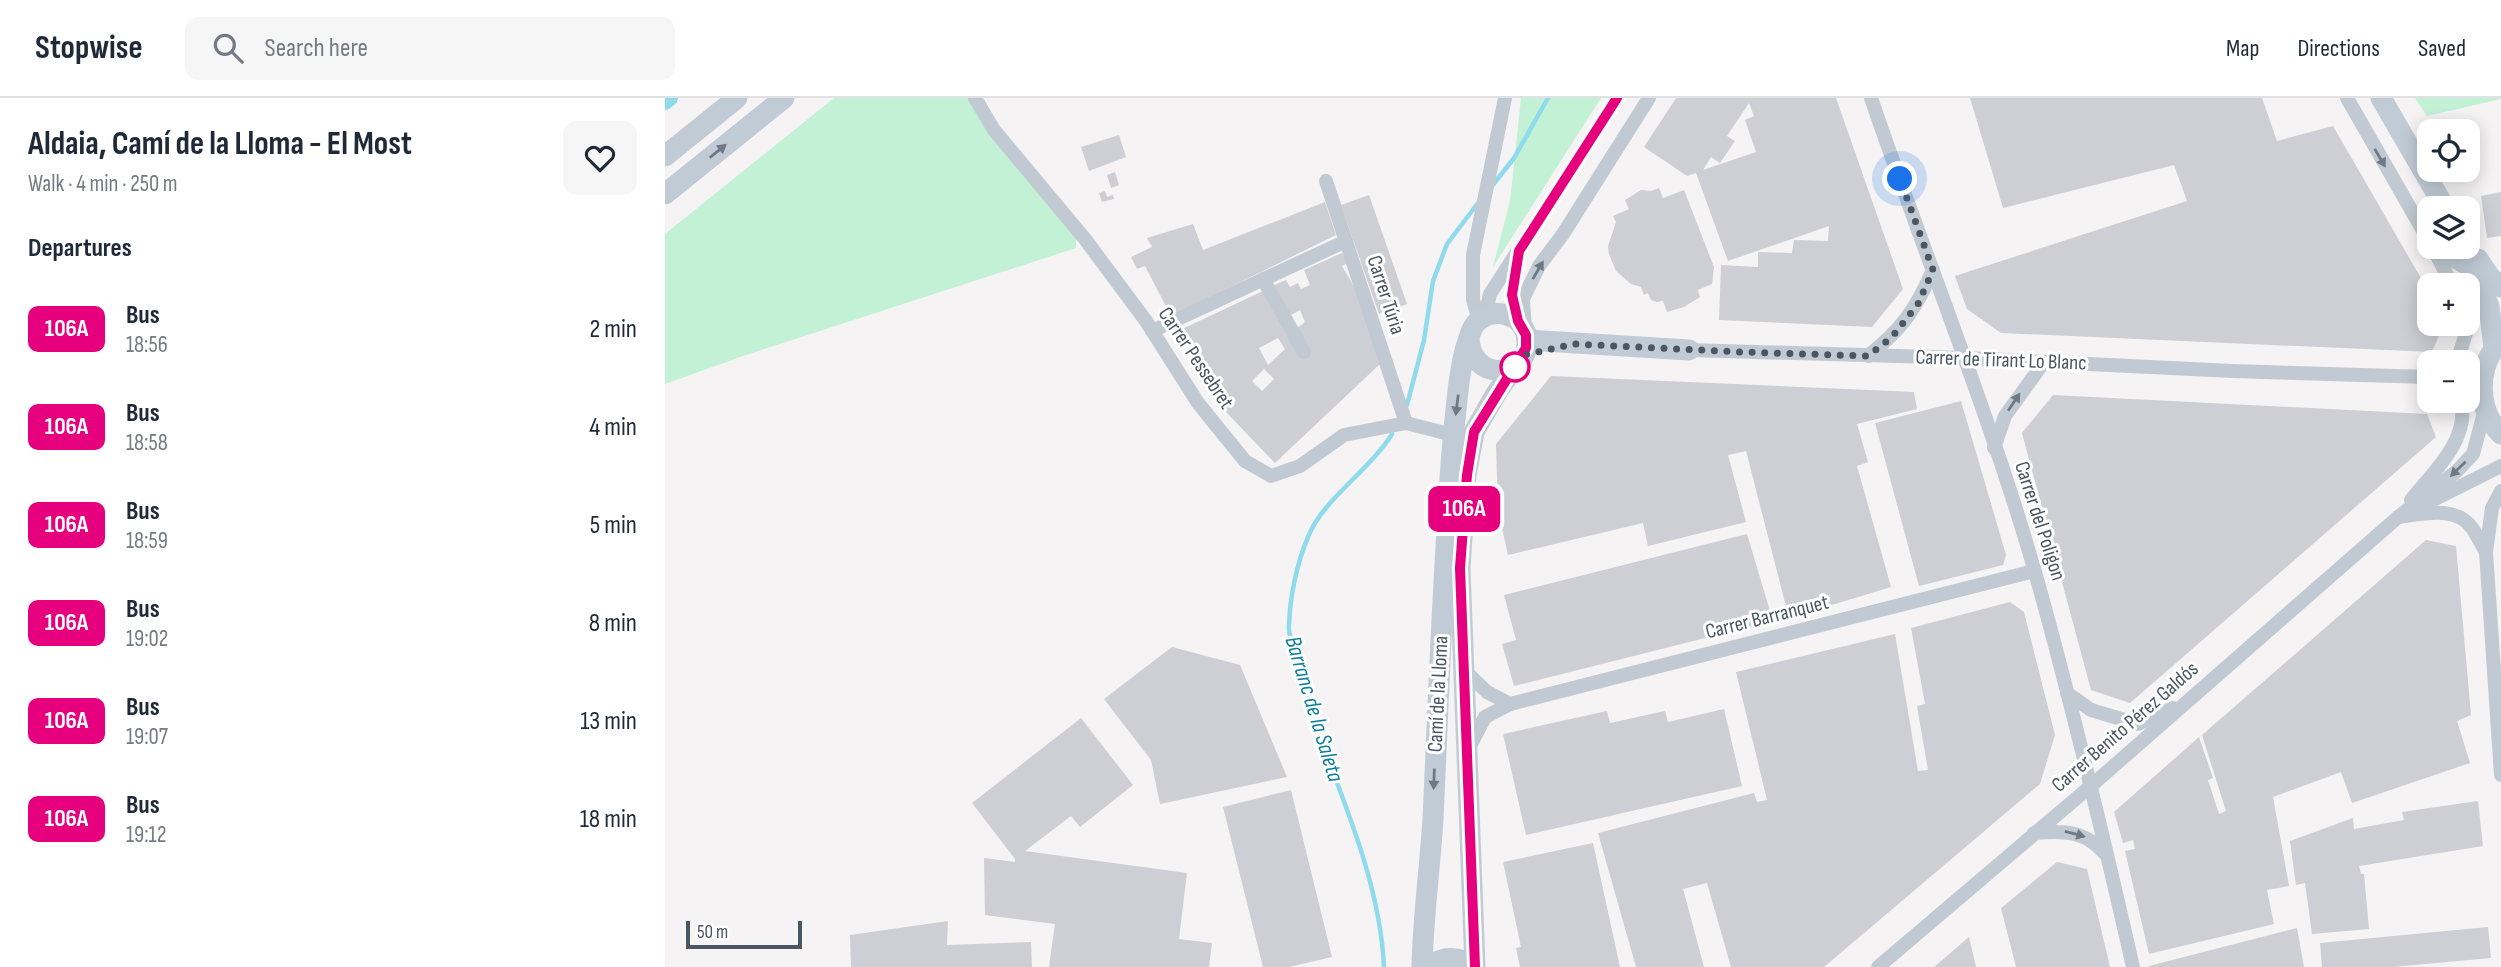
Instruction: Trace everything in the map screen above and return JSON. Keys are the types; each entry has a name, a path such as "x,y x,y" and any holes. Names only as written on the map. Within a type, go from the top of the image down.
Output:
{"street":[{"path":"665,156 737,98"},
{"path":"665,194 784,98"},
{"name":"Carrer Pessebret","path":"975,98 995,130 1085,239 1152,331 1198,403 1245,461 1271,476 1300,466 1344,435 1406,423 1453,435"},
{"name":"Camí de la Lloma","path":"1477,325 1473,300 1473,256 1504,98"},
{"name":"Camí de la Lloma","path":"1422,967 1433,821 1438,674 1453,435 1462,361 1490,294 1617,98"},
{"path":"1522,343 1505,314 1498,313 1477,325 1472,356 1485,368 1502,371 1522,343 1523,299 1539,266 1563,234 1649,98"},
{"name":"Carrer del Poligon","path":"1871,98 1965,358 2034,571 2092,785 2133,967"},
{"path":"2347,98 2417,220"},
{"path":"2381,98 2438,196"},
{"name":"Carrer Túria","path":"1326,181 1406,423"},
{"path":"1152,331 1346,241"},
{"name":"Camí de la Lloma","path":"1475,967 1460,568 1467,475 1474,432 1522,343 1512,295 1519,251"},
{"path":"2451,259 2473,273"},
{"path":"2476,259 2501,287"},
{"path":"1868,356 1892,337 1918,304 1933,270"},
{"path":"1263,279 1304,352"},
{"path":"2480,285 2489,306 2498,345 2485,367 2482,388 2485,409 2501,434"},
{"name":"Carrer de Tirant Lo Blanc","path":"1522,343 2417,377"},
{"path":"1994,448 2005,416 2044,362"},
{"name":"Carrer Benito Pérez Galdós","path":"1878,967 2092,785 2397,517 2457,471 2473,454 2485,409"},
{"name":"Carrer Benito Pérez Galdós","path":"2397,517 2442,464 2461,428 2461,413"},
{"name":"Carrer Benito Pérez Galdós","path":"2397,517 2501,466"},
{"path":"2501,491 2492,508 2486,552 2501,775"},
{"path":"2397,517 2442,512 2458,517 2470,525 2486,552"},
{"name":"Carrer Barranquet","path":"1466,754 1485,717 1510,704 2034,571"},
{"path":"1463,669 1487,692 1510,704"},
{"path":"2067,692 2091,710 2138,724 2187,701"},
{"path":"2034,833 2061,830 2083,835 2098,845 2108,858"},
{"path":"1430,967 1445,958 1456,958 1475,967"}],"green space":[{"path":"834,98 968,98 1019,169 1076,235 1076,248 665,384 665,234"},
{"path":"1521,98 1601,98 1493,267 1510,201"},
{"path":"2415,98 2501,98 2501,99 2427,116"}],"building":[{"path":"1676,98 1836,98 1903,289 1872,327 1719,320 1721,265 1758,267 1758,252 1792,253 1794,240 1828,241 1829,226 1728,261 1696,173 1687,176 1644,147","holes":["1749,103 1754,116 1745,120 1756,152 1703,170 1711,157 1720,163 1735,141 1727,136"]},
{"path":"1970,98 2262,98 2277,141 2333,126 2418,273 2417,336 2439,336 2433,350 2417,351 2001,333 1967,309 1955,276 2187,201 2174,165 2003,208"},
{"path":"1119,135 1126,157 1089,171 1081,147"},
{"path":"1115,172 1119,185 1111,188 1107,175"},
{"path":"1659,188 1663,198 1684,190 1714,267 1712,284 1698,290 1700,297 1684,307 1667,312 1663,301 1651,300 1648,293 1644,295 1641,287 1631,284 1616,271 1608,246 1616,222 1613,216 1629,209 1625,200 1641,190"},
{"path":"1105,191 1107,197 1113,195 1114,199 1102,202 1099,193"},
{"path":"2501,192 2501,236 2487,238 2481,196"},
{"path":"1369,195 1407,304 1379,314 1341,205"},
{"path":"1325,202 1336,235 1171,316 1145,266 1137,269 1131,257 1152,247 1147,238 1193,224 1203,250"},
{"path":"1342,253 1347,263 1342,266 1354,284 1380,364 1275,463 1224,410 1180,330 1263,291 1296,329 1305,322 1300,310 1289,316 1272,286 1286,280 1290,287 1298,283 1301,289 1310,285 1304,270","holes":["1278,338 1285,349 1268,365 1259,348","1264,369 1274,379 1262,391 1252,381"]},
{"path":"1551,376 1914,392 1917,409 1857,424 1868,462 1857,466 1891,587 1789,618 1746,451 1728,455 1746,522 1648,546 1643,523 1508,555 1498,510 1496,444"},
{"path":"2053,395 2427,414 2436,437 2130,703 2091,690 2022,433"},
{"path":"1961,401 2006,555 2003,565 1919,586 1875,423"},
{"path":"1747,534 1773,621 1514,686 1502,644 1516,640 1504,595"},
{"path":"2426,540 2456,546 2471,715 2457,721 2470,763 2352,803 2341,772 2273,797 2289,886 2267,890 2274,924 2149,954 2125,851 2135,849 2133,840 2123,843 2114,812 2199,737 2213,778 2208,780 2219,814 2226,811 2202,735"},
{"path":"2010,602 2024,612 2055,735 2040,784 1824,967 1731,967 1707,883 1683,889 1704,967 1636,967 1598,833 1754,793 1757,802 1767,800 1736,672 1895,634 1918,771 1928,770 1917,706 1925,704 1911,628"},
{"path":"1172,647 1240,665 1287,777 1160,804 1151,760 1104,699"},
{"path":"1724,709 1742,786 1526,835 1503,734 1607,711 1610,723 1665,711 1668,722"},
{"path":"1081,718 1133,785 1080,827 1071,816 1025,851 1187,873 1179,939 1212,943 1209,967 1049,967 1055,924 985,915 984,858 1015,862 1015,859 972,803"},
{"path":"1291,790 1332,957 1289,967 1263,967 1223,807"},
{"path":"2478,801 2483,846 2359,866 2361,874 2364,874 2369,929 2312,934 2305,883 2296,885 2290,841 2353,818 2354,829 2404,820 2402,812"},
{"path":"1593,843 1620,967 1520,967 1516,948 1521,947 1503,862"},
{"path":"2057,862 2087,869 2110,967 2016,967 2001,908"},
{"path":"948,921 947,945 1031,942 1032,967 851,967 850,935"},
{"path":"2488,927 2491,958 2393,967 2322,967 2320,943"},
{"path":"2297,928 2304,967 2149,967 2149,966"},
{"path":"1969,937 1976,967 1934,967"}],"waterway":[{"path":"665,102 670,98"},
{"name":"Barranc de la Saleta","path":"1492,186 1514,158 1548,98"},
{"name":"Barranc de la Saleta","path":"1407,405 1424,340 1433,281 1447,244 1478,203"},
{"name":"Barranc de la Saleta","path":"1384,967 1381,936 1369,877 1311,712 1289,628 1297,569 1315,523 1392,434"}],"bus line":[{"name":"106A","path":"1475,967 1460,568 1467,475 1474,432 1526,348 1526,335 1518,321 1512,295 1519,251 1617,98"}],"route":[{"path":"1515,367 1511,368 1524,355 1574,344 1868,356 1892,337 1918,304 1933,270 1900,179"}]}
